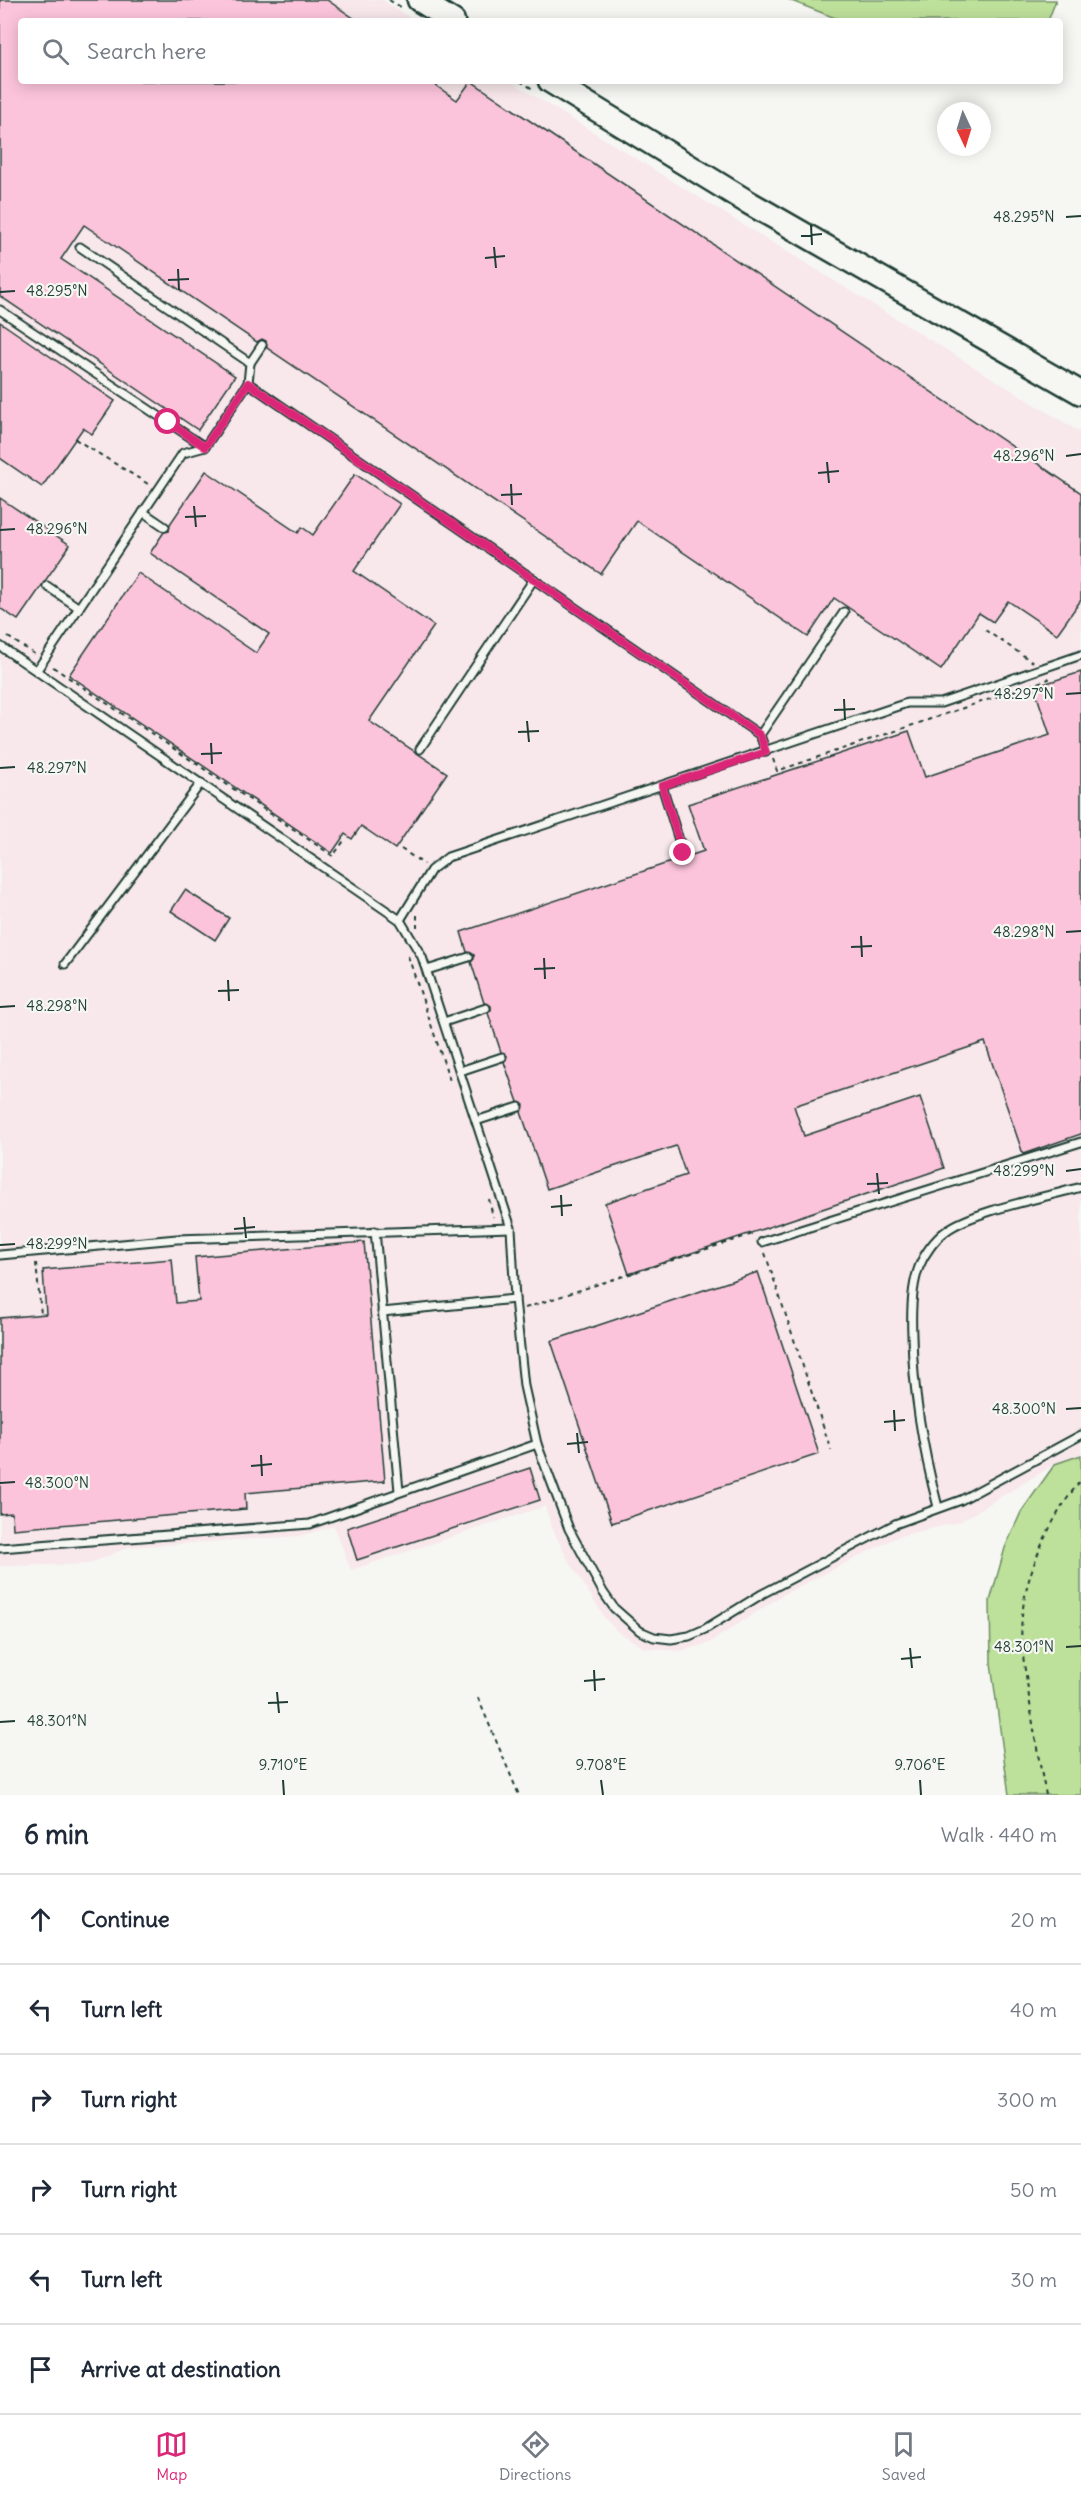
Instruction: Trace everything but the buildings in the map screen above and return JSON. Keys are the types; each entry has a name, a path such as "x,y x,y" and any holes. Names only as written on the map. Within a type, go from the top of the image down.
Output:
{"main road":[{"path":"419,0 448,18"},
{"path":"555,84 746,201 1081,393"}],"lane":[{"path":"81,247 250,363"},
{"path":"0,310 205,447"},
{"path":"37,670 183,453 205,447 248,383 250,363 262,345"},
{"path":"248,383 760,735 766,752"},
{"path":"143,512 165,527"},
{"path":"420,749 534,579"},
{"path":"47,586 79,608"},
{"path":"760,735 844,612"},
{"path":"0,646 399,920 422,957 427,970 511,1228 515,1299 524,1386 537,1444 569,1529 603,1592 628,1623 654,1637 680,1637 705,1629 803,1572 895,1524 961,1500 1081,1435"},
{"path":"399,920 431,870 448,857 907,703 940,703 1081,655"},
{"path":"65,964 201,783"},
{"path":"662,786 683,853"},
{"path":"427,970 469,957"},
{"path":"444,1022 486,1008"},
{"path":"460,1071 502,1057"},
{"path":"476,1121 519,1107"},
{"path":"762,1242 1081,1142"},
{"path":"938,1507 920,1428 912,1371 913,1288 919,1266 929,1249 946,1231 965,1220 1081,1187"},
{"path":"0,1255 177,1239 511,1228"},
{"path":"375,1232 399,1491"},
{"path":"382,1312 515,1299"},
{"path":"0,1548 310,1524 537,1444"}],"path":[{"path":"75,438 158,490"},
{"path":"6,637 44,660 333,856 346,838"},
{"path":"777,771 935,718"},
{"path":"401,849 431,870"},
{"path":"488,1196 496,1228"},
{"path":"516,1308 531,1308 758,1233 831,1450"},
{"path":"35,1251 41,1314"},
{"path":"1046,1795 1034,1734 1022,1645 1023,1608 1035,1564 1055,1520 1081,1480"},
{"path":"478,1698 519,1795"}],"shaded area":[{"path":"0,0 382,0 410,18 18,18 18,84 515,84 1081,433 1081,1455 1055,1464 959,1522 899,1536 784,1594 709,1643 681,1651 645,1648 618,1632 605,1618 567,1558 545,1506 351,1570 334,1526 299,1536 129,1547 88,1564 0,1566"}],"green space":[{"path":"789,0 1056,0 1049,18 835,18"},
{"path":"1081,1455 1081,1795 1009,1795 991,1663 990,1601 1005,1548 1021,1512 1055,1464"}],"route":[{"path":"168,422 205,447 248,383 760,735 766,752 662,786 683,853"}]}
